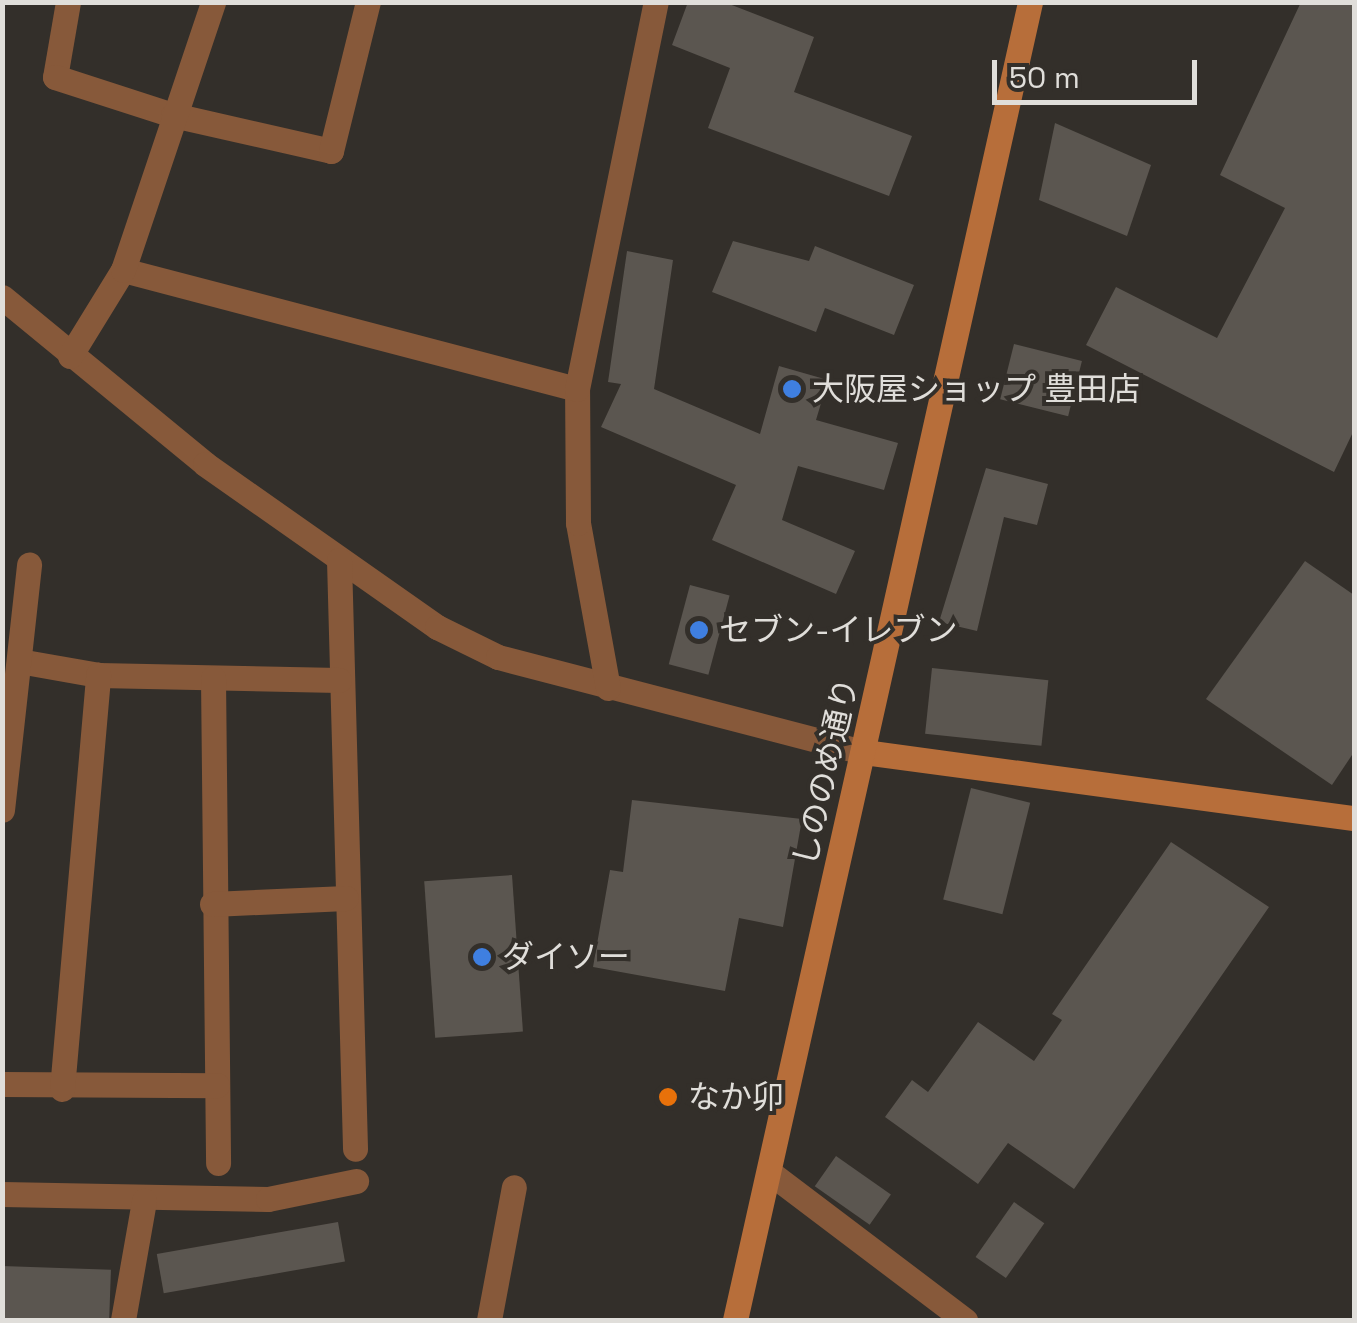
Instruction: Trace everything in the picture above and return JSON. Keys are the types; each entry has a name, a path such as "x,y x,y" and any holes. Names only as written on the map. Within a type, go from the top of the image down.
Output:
{"main road":[{"name":"しののめ通り","path":"735,1320 1030,2"},
{"path":"864,752 1354,818"}],"street":[{"path":"68,2 55,77 173,115 331,152 368,2"},
{"path":"70,356 123,270 214,2"},
{"path":"608,688 578,523 577,388 656,2"},
{"path":"123,270 577,388"},
{"path":"2,297 70,356 340,560 498,657 864,752"},
{"path":"340,560 339,680 356,1149"},
{"path":"2,810 29,564"},
{"path":"18,662 98,676 339,680"},
{"path":"62,1089 98,676"},
{"path":"213,678 212,904 218,1163"},
{"path":"212,904 346,898"},
{"path":"2,1084 62,1089 217,1086"},
{"path":"769,1172 965,1320"},
{"path":"2,1194 144,1201 268,1198 356,1181"},
{"path":"489,1320 514,1187"},
{"path":"123,1320 144,1201"}],"building":[{"path":"688,2 724,2 814,37 794,92 912,136 889,196 708,128 730,68 672,45"},
{"path":"1301,2 1354,2 1354,430 1334,472 1086,345 1116,287 1217,338 1285,208 1220,175"},
{"path":"1055,123 1151,165 1127,236 1039,200"},
{"path":"733,241 809,261 815,246 914,285 894,335 825,308 816,332 712,292"},
{"path":"627,251 673,260 654,389 760,434 779,366 828,380 816,420 898,443 884,490 798,466 782,520 855,551 836,594 712,540 736,485 601,427 621,384 608,382"},
{"path":"1014,344 1082,361 1068,416 1000,399"},
{"path":"986,468 1048,484 1037,525 1004,517 977,631 939,622"},
{"path":"1305,561 1354,595 1354,752 1332,785 1206,699"},
{"name":"セブン-イレブン","path":"690,585 730,596 708,675 669,664"},
{"path":"932,668 1048,680 1041,746 925,734"},
{"path":"971,788 1030,803 1002,914 943,900"},
{"path":"632,800 802,819 783,927 739,918 725,991 593,967 610,870 623,872"},
{"path":"1171,842 1269,907 1074,1189 1008,1143 978,1184 885,1117 912,1080 928,1092 978,1022 1034,1061 1062,1020 1052,1014"},
{"path":"512,875 523,1032 435,1038 424,881"},
{"path":"836,1156 891,1194 870,1225 815,1186"},
{"path":"1014,1202 1044,1223 1006,1278 976,1257"},
{"path":"338,1222 345,1261 164,1293 157,1254"},
{"path":"2,1266 111,1270 109,1320 2,1320"}],"place":[{"name":"大阪屋ショップ 豊田店","path":"792,389"},
{"name":"セブン-イレブン","path":"699,630"},
{"name":"ダイソー","path":"482,957"},
{"name":"なか卯","path":"668,1097"}]}
